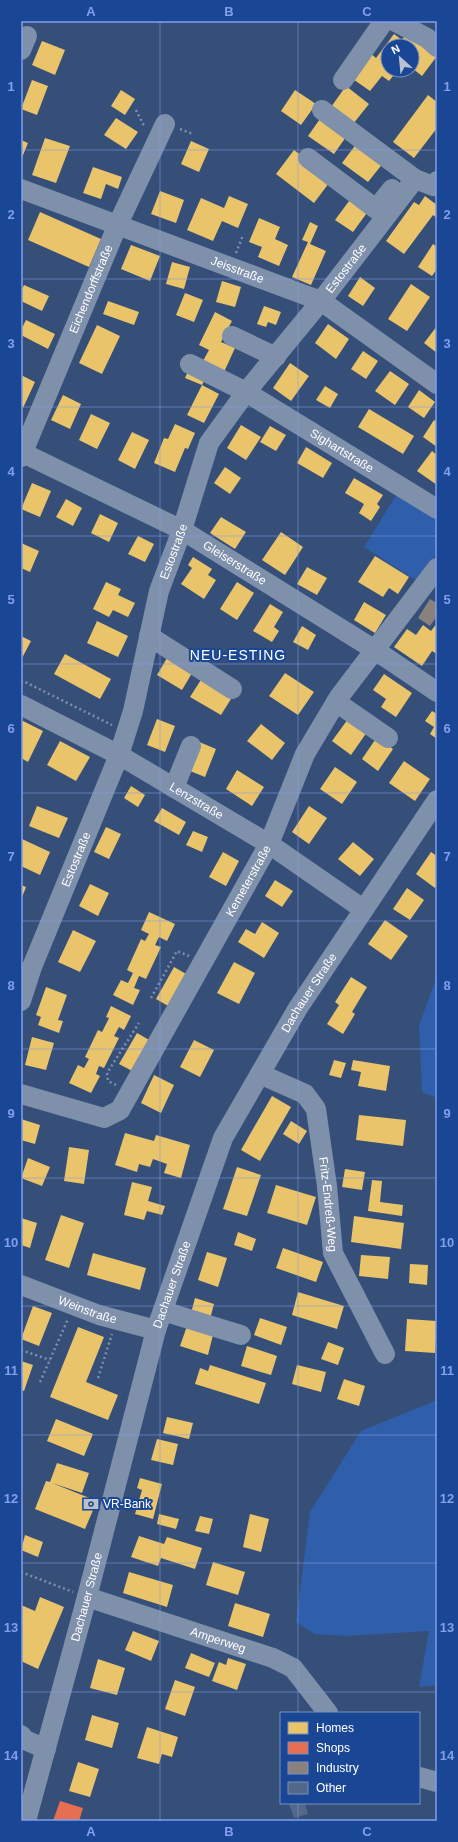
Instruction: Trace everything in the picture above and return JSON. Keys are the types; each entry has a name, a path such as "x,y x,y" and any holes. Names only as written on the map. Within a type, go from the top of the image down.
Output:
{"street":[{"path":"344,80 384,21"},
{"path":"394,21 426,38 437,47"},
{"path":"308,158 376,209 426,181 322,110"},
{"name":"Eichendorffstraße","path":"22,454 118,224 165,124"},
{"name":"Estostraße","path":"21,1001 32,967 119,755 133,711 159,591 182,530 209,443 246,392 322,301 426,181"},
{"name":"Jeisstraße","path":"21,189 322,301 437,384"},
{"path":"232,336 276,357"},
{"name":"Sighartstraße","path":"190,364 246,392 437,509"},
{"name":"Gleiserstraße","path":"22,454 182,530 375,650 437,692"},
{"name":"Kemeterstraße","path":"21,1094 104,1118 120,1110 269,844 305,754 336,702 437,568"},
{"path":"149,636 232,689"},
{"path":"336,702 388,738"},
{"name":"Lenzstraße","path":"21,705 119,755 269,844 363,909"},
{"path":"174,788 191,746"},
{"name":"Dachauer Straße","path":"26,1821 87,1597 156,1330 223,1138 298,1008 437,800"},
{"name":"Fritz-Endreß-Weg","path":"260,1074 305,1094 316,1109 327,1186 333,1253 385,1354"},
{"name":"Weinstraße","path":"21,1285 117,1320 156,1330"},
{"path":"163,1311 241,1335"},
{"name":"Amperweg","path":"87,1597 272,1658 293,1668 327,1712"},
{"path":"21,1735 25,1740 46,1749"},
{"path":"420,1777 437,1782"}],"path":[{"path":"21,680 126,732"},
{"path":"151,998 177,951 203,963"},
{"path":"130,1093 108,1081 107,1073 139,1023"},
{"path":"40,1382 74,1305"},
{"path":"98,1378 117,1320"},
{"path":"21,1350 50,1360"},
{"path":"21,1572 87,1597"}],"shaded area":[{"path":"397,494 437,519 437,553 417,581 364,547"},
{"path":"437,977 437,1098 422,1092 419,1025"},
{"path":"437,1400 437,1685 419,1687 429,1631 347,1636 315,1634 296,1622 310,1512 361,1431"}],"building: Homes":[{"path":"407,33 414,38 403,38"},
{"path":"394,34 399,38 391,38"},
{"path":"42,41 65,50 55,75 32,65"},
{"path":"420,43 437,56 422,76 420,74"},
{"path":"369,52 376,58 380,53 380,78 370,91 350,77"},
{"path":"32,80 48,86 37,115 21,109"},
{"path":"346,86 369,104 353,124 331,107"},
{"path":"121,90 135,99 125,115 111,106"},
{"path":"295,90 316,104 301,125 281,111"},
{"path":"428,95 437,102 437,128 414,158 393,142"},
{"path":"322,116 348,134 334,154 308,136"},
{"path":"116,118 138,132 126,149 104,135"},
{"path":"45,138 70,146 56,183 32,175"},
{"path":"21,140 28,143 21,160"},
{"path":"191,141 209,149 199,172 181,164"},
{"path":"357,143 384,162 368,182 342,163"},
{"path":"294,150 332,179 314,203 276,174"},
{"path":"93,167 122,177 118,189 106,184 101,199 83,193"},
{"path":"160,191 184,200 176,223 151,214"},
{"path":"229,196 248,204 238,228 222,221 213,241 187,230 201,198 224,208"},
{"path":"425,196 437,205 437,218 433,215 404,254 386,241 414,202 419,205"},
{"path":"352,197 369,210 353,232 335,220"},
{"path":"40,212 101,239 89,267 28,240"},
{"path":"259,218 280,227 275,239 288,245 279,266 258,257 262,247 249,242"},
{"path":"310,222 318,226 310,244 326,251 311,285 292,277 308,242 302,240"},
{"path":"433,244 437,247 437,269 432,276 418,267"},
{"path":"131,245 160,256 150,281 121,269"},
{"path":"172,262 190,267 184,289 166,284"},
{"path":"360,277 375,288 363,306 348,296"},
{"path":"222,281 241,287 235,307 216,302"},
{"path":"411,284 430,297 407,331 388,319"},
{"path":"24,285 49,296 42,311 21,301 21,292"},
{"path":"185,293 203,300 194,322 176,315"},
{"path":"108,301 139,312 134,325 103,314"},
{"path":"264,306 281,312 276,325 268,322 266,327 257,324"},
{"path":"215,312 232,321 221,342 235,348 224,372 203,361 209,350 199,345"},
{"path":"26,320 55,334 48,349 21,335 21,330"},
{"path":"328,324 349,339 336,359 315,343"},
{"path":"97,325 120,336 102,374 79,363"},
{"path":"437,326 437,353 424,343"},
{"path":"363,351 378,361 366,379 351,369"},
{"path":"290,363 309,376 291,401 273,388"},
{"path":"190,367 207,375 202,385 185,378"},
{"path":"390,371 409,384 395,405 375,391"},
{"path":"21,375 35,382 23,408 21,407"},
{"path":"202,385 219,394 204,423 187,415"},
{"path":"325,386 338,394 330,408 316,400"},
{"path":"419,390 435,402 424,418 408,407"},
{"path":"63,395 81,404 70,429 51,420"},
{"path":"369,409 414,436 403,454 358,427"},
{"path":"91,414 110,423 97,449 79,440"},
{"path":"434,420 437,422 437,447 423,437"},
{"path":"175,424 195,433 188,449 185,448 175,472 154,463 164,438 168,439"},
{"path":"241,425 261,437 246,460 227,448"},
{"path":"270,426 286,435 276,451 260,442"},
{"path":"132,432 149,440 135,469 118,460"},
{"path":"306,447 332,463 323,478 297,463"},
{"path":"432,451 437,455 437,485 417,471"},
{"path":"225,467 241,478 230,494 214,483"},
{"path":"354,478 383,495 377,504 380,507 371,521 359,513 364,504 345,493"},
{"path":"32,483 51,491 40,517 21,509"},
{"path":"66,499 82,508 73,526 56,517"},
{"path":"100,514 118,523 109,542 91,533"},
{"path":"221,517 246,532 235,549 210,533"},
{"path":"281,532 303,547 285,575 262,560"},
{"path":"138,536 154,544 145,562 128,554"},
{"path":"21,543 39,551 30,572 21,568"},
{"path":"375,556 409,577 398,594 389,588 383,597 358,582"},
{"path":"193,557 212,569 208,575 216,580 204,599 181,584 192,568 188,565"},
{"path":"307,567 327,578 317,595 297,584"},
{"path":"106,582 121,589 118,595 135,603 128,617 113,610 109,617 93,609"},
{"path":"237,582 254,593 237,620 220,609"},
{"path":"364,602 386,615 375,633 354,620"},
{"path":"270,604 283,612 274,627 279,631 272,642 253,631"},
{"path":"97,621 128,636 118,657 87,643"},
{"path":"437,623 437,654 432,651 422,666 394,647 407,629 416,635 423,625 431,631"},
{"path":"302,626 316,635 308,650 293,642"},
{"path":"21,636 31,641 21,660"},
{"path":"170,653 195,668 182,690 157,675"},
{"path":"65,654 111,679 100,699 54,674"},
{"path":"285,673 314,692 298,715 269,696"},
{"path":"384,674 412,693 396,717 381,707 386,699 373,690"},
{"path":"204,675 231,699 221,715 190,697"},
{"path":"432,711 437,714 437,739 430,734 434,727 425,721"},
{"path":"157,719 175,726 165,752 147,745"},
{"path":"348,719 367,732 351,755 332,741"},
{"path":"21,720 43,731 28,762 21,758"},
{"path":"261,724 285,743 272,760 247,741"},
{"path":"377,737 393,749 378,771 362,759"},
{"path":"60,741 90,757 76,781 47,765"},
{"path":"197,741 216,749 205,777 185,769"},
{"path":"404,761 430,779 415,801 389,783"},
{"path":"335,767 357,782 342,804 320,789"},
{"path":"237,770 264,787 252,806 226,789"},
{"path":"131,786 145,795 138,807 124,798"},
{"path":"37,806 68,818 59,838 29,826"},
{"path":"309,806 327,818 309,844 292,832"},
{"path":"162,808 186,822 179,835 154,821"},
{"path":"106,827 121,834 109,859 94,852"},
{"path":"193,831 208,837 202,852 186,845"},
{"path":"22,839 50,852 40,875 21,866"},
{"path":"353,842 374,859 360,876 338,859"},
{"path":"223,852 239,861 226,886 209,877"},
{"path":"431,852 437,856 437,885 435,888 416,874"},
{"path":"275,880 293,891 282,907 265,896"},
{"path":"90,884 109,893 98,916 79,906"},
{"path":"21,885 26,887 21,900"},
{"path":"407,888 424,900 410,920 393,909"},
{"path":"149,912 175,924 167,941 159,937 155,945 161,947 146,979 139,976 134,988 140,990 133,1005 113,995 121,980 128,983 133,973 127,970 141,939 145,941 149,934 141,930"},
{"path":"385,920 408,936 391,960 368,944"},
{"path":"262,922 279,933 264,958 238,942 246,929 255,934"},
{"path":"73,930 96,941 80,972 58,962"},
{"path":"234,962 255,973 239,1004 217,993"},
{"path":"174,967 188,975 170,1007 156,999"},
{"path":"351,977 367,987 352,1012 355,1014 343,1034 327,1024 339,1005 335,1002"},
{"path":"46,987 67,995 58,1020 63,1021 59,1033 38,1025 41,1017 36,1015"},
{"path":"111,1006 131,1016 124,1030 119,1027 114,1036 119,1038 104,1068 99,1066 96,1074 100,1076 91,1093 69,1083 78,1065 84,1068 89,1059 85,1057 98,1030 102,1032 109,1018 106,1017"},
{"path":"137,1033 151,1041 134,1072 119,1064"},
{"path":"32,1037 54,1043 46,1070 25,1065"},
{"path":"194,1040 214,1050 200,1077 180,1067"},
{"path":"334,1060 346,1063 341,1078 329,1075"},
{"path":"353,1060 390,1066 386,1091 358,1086 361,1072 351,1070"},
{"path":"154,1075 174,1085 161,1113 141,1103"},
{"path":"272,1096 291,1107 260,1161 241,1150"},
{"path":"359,1115 406,1120 403,1146 356,1140"},
{"path":"21,1119 40,1125 35,1144 21,1140"},
{"path":"291,1121 307,1131 299,1144 283,1134"},
{"path":"125,1133 154,1141 156,1135 190,1145 181,1178 164,1173 167,1164 153,1159 150,1167 139,1164 137,1172 115,1165"},
{"path":"69,1147 89,1150 84,1184 64,1181"},
{"path":"28,1158 50,1167 42,1186 21,1178"},
{"path":"237,1167 261,1175 247,1216 223,1209"},
{"path":"345,1169 365,1172 362,1190 342,1187"},
{"path":"372,1180 382,1181 380,1202 403,1205 402,1216 368,1211"},
{"path":"132,1182 152,1187 148,1201 165,1206 162,1215 147,1211 144,1220 124,1215"},
{"path":"276,1185 316,1197 307,1225 267,1213"},
{"path":"61,1215 84,1223 69,1268 45,1260"},
{"path":"354,1216 404,1223 401,1249 351,1242"},
{"path":"21,1218 37,1223 30,1248 21,1245"},
{"path":"238,1232 256,1239 252,1251 234,1245"},
{"path":"283,1248 323,1262 316,1282 276,1268"},
{"path":"207,1252 227,1258 218,1287 198,1280"},
{"path":"93,1253 146,1268 140,1290 87,1275"},
{"path":"361,1255 390,1257 388,1279 359,1276"},
{"path":"410,1264 428,1265 427,1285 409,1283"},
{"path":"298,1292 344,1306 337,1329 292,1315"},
{"path":"195,1298 214,1304 210,1319 191,1313"},
{"path":"33,1306 52,1313 39,1346 21,1339"},
{"path":"260,1318 287,1327 281,1345 254,1335"},
{"path":"407,1319 437,1321 435,1353 405,1351"},
{"path":"187,1326 213,1335 208,1355 180,1346"},
{"path":"78,1327 104,1337 86,1382 118,1395 108,1420 50,1397"},
{"path":"328,1342 344,1348 338,1365 321,1359"},
{"path":"247,1346 277,1356 271,1375 241,1366"},
{"path":"21,1361 33,1365 24,1391 21,1390"},
{"path":"210,1365 266,1383 259,1404 195,1384 200,1368 208,1371"},
{"path":"297,1365 326,1372 321,1392 292,1384"},
{"path":"344,1379 365,1386 359,1406 337,1399"},
{"path":"167,1417 193,1423 189,1439 163,1433"},
{"path":"56,1419 93,1434 84,1456 47,1441"},
{"path":"157,1439 178,1444 173,1465 151,1460"},
{"path":"57,1463 89,1473 82,1493 52,1483 97,1501 85,1529 35,1509 46,1481 50,1482"},
{"path":"140,1478 162,1484 153,1519 135,1514 142,1490 137,1488"},
{"path":"159,1514 179,1519 176,1529 157,1524"},
{"path":"250,1514 269,1519 261,1552 243,1547"},
{"path":"200,1516 213,1519 209,1534 195,1531"},
{"path":"25,1535 43,1542 38,1557 21,1550"},
{"path":"139,1536 164,1544 167,1537 202,1548 195,1569 161,1558 158,1566 131,1557"},
{"path":"213,1562 245,1572 238,1595 206,1585"},
{"path":"129,1572 173,1585 167,1607 123,1593"},
{"path":"40,1597 64,1607 38,1669 21,1661 21,1605 35,1611"},
{"path":"235,1603 270,1614 263,1637 228,1626"},
{"path":"133,1631 159,1641 151,1661 125,1650"},
{"path":"191,1653 215,1663 209,1677 185,1668"},
{"path":"228,1658 246,1664 237,1690 212,1681 219,1662 226,1665"},
{"path":"98,1659 125,1668 117,1695 90,1688"},
{"path":"175,1680 195,1687 185,1716 165,1709"},
{"path":"92,1715 119,1723 112,1748 85,1740"},
{"path":"147,1727 178,1737 172,1757 162,1754 159,1764 137,1758"},
{"path":"78,1762 99,1769 90,1797 69,1791"}],"building: Shops":[{"path":"60,1801 83,1808 79,1821 53,1821"}],"building: Industry":[{"path":"430,599 437,603 437,616 430,626 418,618"}],"building: Other":[{"path":"289,1804 305,1804 308,1814 294,1818"}],"place":[{"name":"VR-Bank","path":"91,1504"}],"district":[{"name":"NEU-ESTING","path":"238,655"}]}
